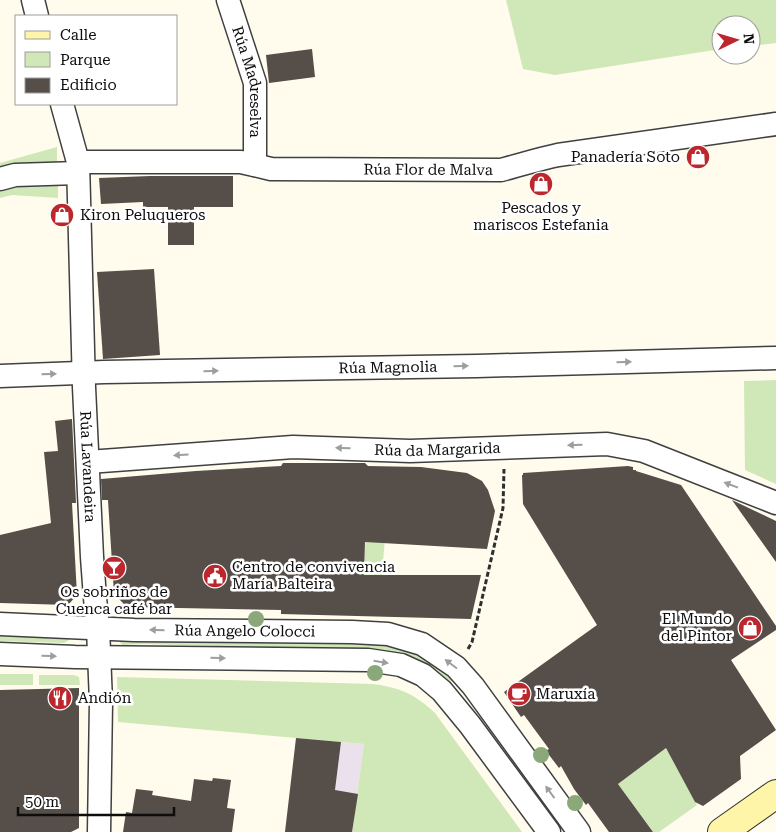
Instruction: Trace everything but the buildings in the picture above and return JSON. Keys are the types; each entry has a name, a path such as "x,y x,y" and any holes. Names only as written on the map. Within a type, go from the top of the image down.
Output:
{"street":[{"path":"33,0 37,15"},
{"name":"Rúa Madreselva","path":"228,0 255,83 255,165"},
{"name":"Rúa Lavandeira","path":"62,105 78,167 92,557 100,657 99,832"},
{"name":"Rúa Flor de Malva","path":"0,179 15,175 78,167 241,162 270,169 501,170 558,155 776,124"},
{"name":"Rúa Magnolia","path":"0,376 776,358"},
{"name":"Rúa da Margarida","path":"88,462 294,447 410,451 607,444 644,451 776,503"},
{"name":"Rúa Angelo Colocci","path":"0,624 388,634 422,644 456,667 473,686 579,832"},
{"name":"Rúa Angelo Colocci","path":"0,654 368,660 401,666 422,675 442,691 549,832"},
{"path":"452,703 473,686"},
{"path":"722,832 776,794"}],"path":[{"path":"468,649 472,642 504,508 504,468"}],"shaded area":[{"path":"341,742 364,744 352,832 330,832"}],"green space":[{"path":"506,0 776,0 776,43 761,45 761,15 711,15 711,51 555,75 523,69"},
{"path":"57,147 57,164 0,170 0,163"},
{"path":"58,181 58,198 12,195 0,198 0,187"},
{"path":"776,380 776,484 745,470 744,381"},
{"path":"366,524 386,525 382,575 364,575"},
{"path":"0,634 68,637 69,640 64,643 0,641"},
{"path":"120,640 377,643 399,647 422,655 455,679 450,683 426,664 398,653 367,648 123,645 120,643"},
{"path":"0,674 33,674 33,685 0,685"},
{"path":"39,675 74,675 79,677 80,685 39,685"},
{"path":"117,677 372,684 399,689 421,701 435,713 522,832 352,832 364,744 118,722"},
{"path":"489,722 570,832 563,832 485,726"},
{"path":"666,748 697,805 659,832 653,832 618,784"}],"place":[{"name":"Panadería Soto","path":"698,157"},
{"name":"Pescados y mariscos Estefania","path":"541,184"},
{"name":"Kiron Peluqueros","path":"62,215"},
{"name":"Os sobriños de Cuenca café bar","path":"114,568"},
{"name":"Centro de convivencia María Balteira","path":"215,576"},
{"name":"El Mundo del Pintor","path":"750,628"},
{"name":"Maruxía","path":"519,694"},
{"name":"Andión","path":"60,698"}]}
